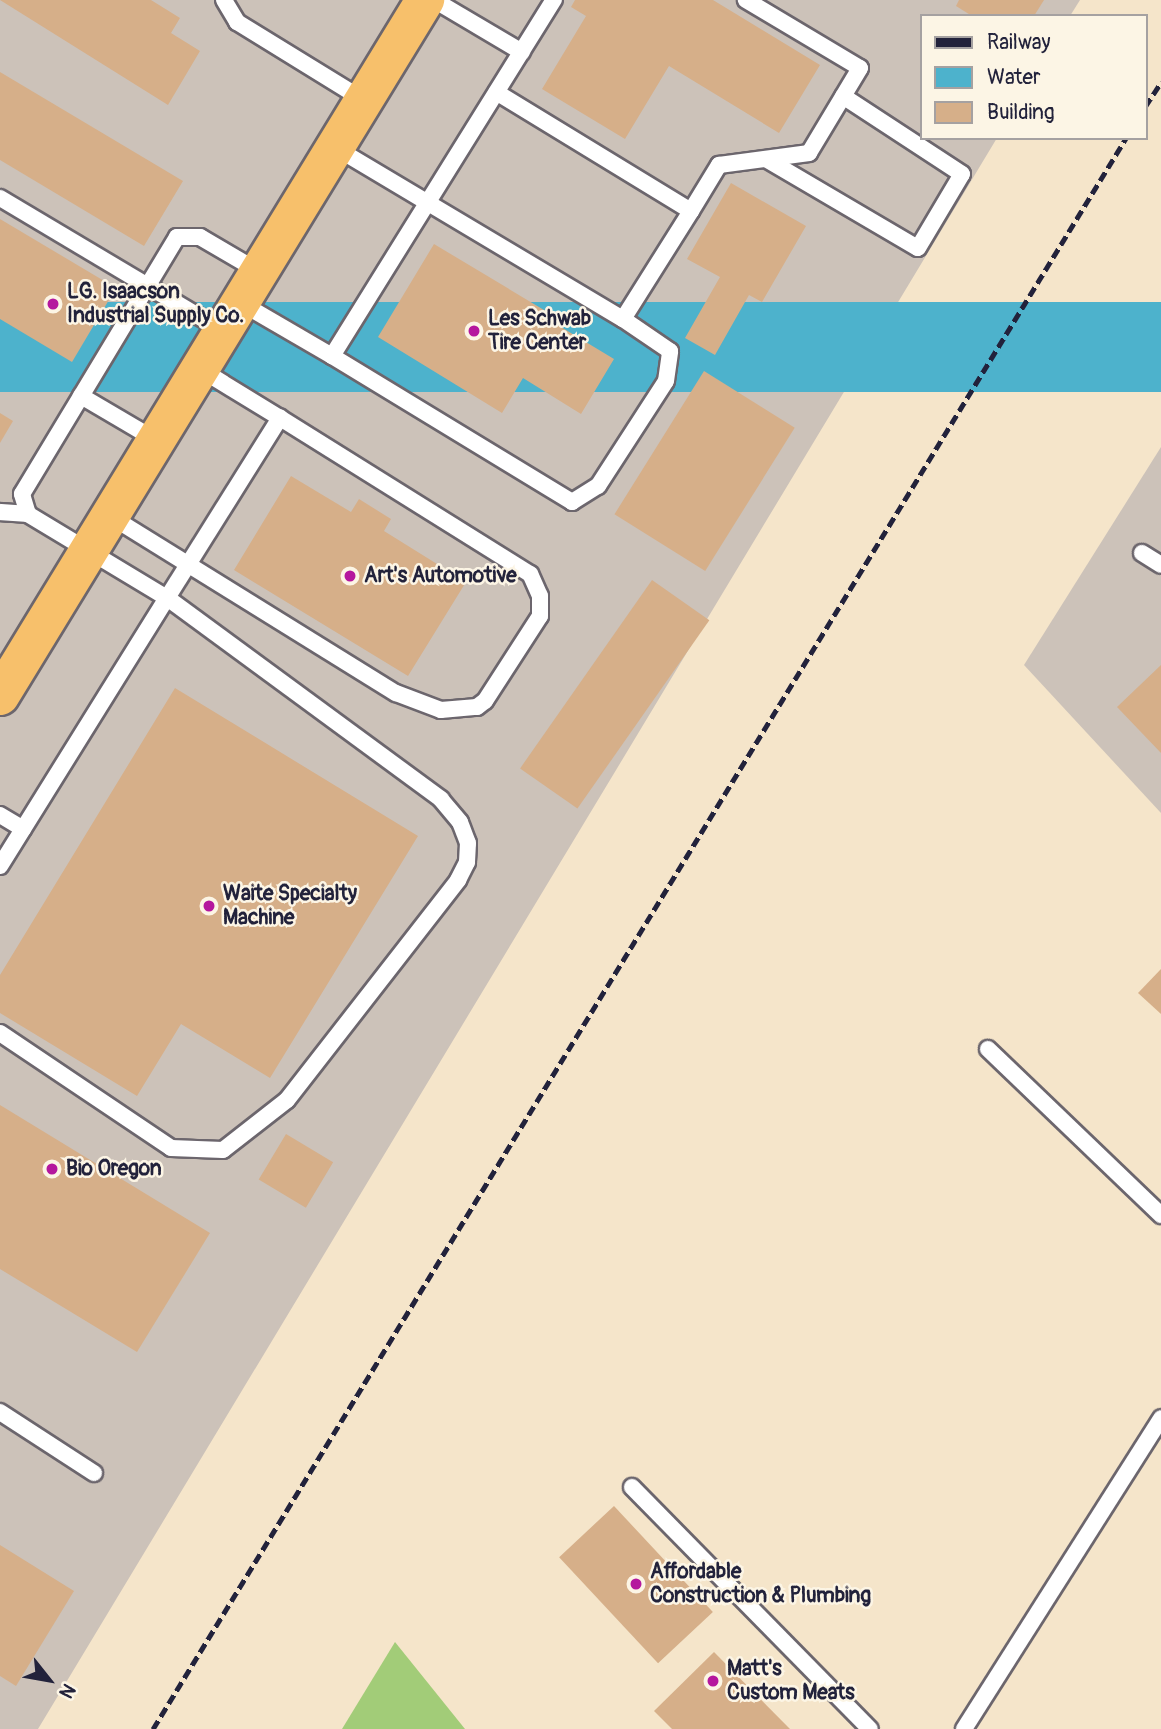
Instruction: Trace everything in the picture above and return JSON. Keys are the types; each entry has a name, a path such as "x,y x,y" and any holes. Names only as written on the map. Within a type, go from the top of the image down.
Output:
{"highway":[{"path":"0,696 425,0"}],"lane":[{"path":"224,0 237,22 365,100"},
{"path":"434,0 522,52"},
{"path":"332,356 554,0"},
{"path":"623,319 719,165 809,153 860,68 746,0"},
{"path":"496,92 691,211"},
{"path":"766,159 918,248 962,174 844,96"},
{"path":"0,198 147,286 241,302 572,502 598,486 666,381 670,351 623,319 429,201 336,148"},
{"path":"28,514 22,494 177,237 200,237 241,302"},
{"path":"110,516 396,693 441,710 477,706 485,701 540,616 540,596 530,574 200,369"},
{"path":"81,396 156,440"},
{"path":"0,866 280,418"},
{"path":"0,512 28,514 91,549 167,598 441,799 460,822 468,843 467,862 458,880 286,1100 223,1150 171,1148 0,1033"},
{"path":"1142,553 1161,565"},
{"path":"0,815 23,829"},
{"path":"988,1049 1161,1215"},
{"path":"0,1412 94,1473"},
{"path":"964,1729 1161,1418"},
{"path":"632,1488 870,1729"}],"shaded area":[{"path":"0,0 1080,0 1071,14 920,14 920,140 996,140 38,1729 0,1729"},
{"path":"1161,447 1161,813 1024,665"}],"green space":[{"path":"395,1642 465,1729 342,1729"}],"water":[{"path":"0,302 1161,302 1161,392 0,392"}],"building":[{"path":"0,0 151,0 180,18 171,33 200,51 168,105"},
{"path":"575,0 713,0 820,65 779,133 669,66 625,139 542,89 586,16 571,7"},
{"path":"959,0 1044,0 1035,14 969,14 956,6"},
{"path":"0,72 183,181 144,246 0,160"},
{"path":"731,183 806,226 762,302 749,295 715,355 685,338 720,277 687,259"},
{"name":"LG. Isaacson Industrial Supply Co.","path":"0,219 116,288 72,362 0,319"},
{"name":"Les Schwab Tire Center","path":"434,244 559,319 556,324 614,359 581,414 523,378 502,413 378,337"},
{"path":"704,371 795,428 705,571 614,514"},
{"path":"0,413 13,421 0,443"},
{"name":"Art's Automotive","path":"291,476 351,512 359,499 391,519 384,531 466,582 408,676 234,570"},
{"path":"652,580 709,620 577,809 520,768"},
{"path":"1161,665 1161,753 1117,707"},
{"name":"Waite Specialty Machine","path":"175,688 418,836 270,1078 181,1024 137,1096 0,1013 0,975"},
{"path":"1161,969 1161,1014 1138,993"},
{"name":"Bio Oregon","path":"0,1105 210,1233 137,1352 0,1269"},
{"path":"286,1134 333,1162 306,1208 259,1179"},
{"name":"Affordable Construction & Plumbing","path":"614,1506 713,1612 658,1663 559,1557"},
{"path":"0,1545 74,1591 16,1686 0,1676"},
{"name":"Matt's Custom Meats","path":"714,1652 790,1729 672,1729 654,1711"}],"railway":[{"path":"1147,104 1161,82"},
{"path":"153,1729 1125,140"}],"place":[{"name":"LG. Isaacson Industrial Supply Co.","path":"53,304"},
{"name":"Les Schwab Tire Center","path":"474,331"},
{"name":"Art's Automotive","path":"350,576"},
{"name":"Waite Specialty Machine","path":"209,906"},
{"name":"Bio Oregon","path":"52,1169"},
{"name":"Affordable Construction & Plumbing","path":"636,1584"},
{"name":"Matt's Custom Meats","path":"713,1681"}]}
